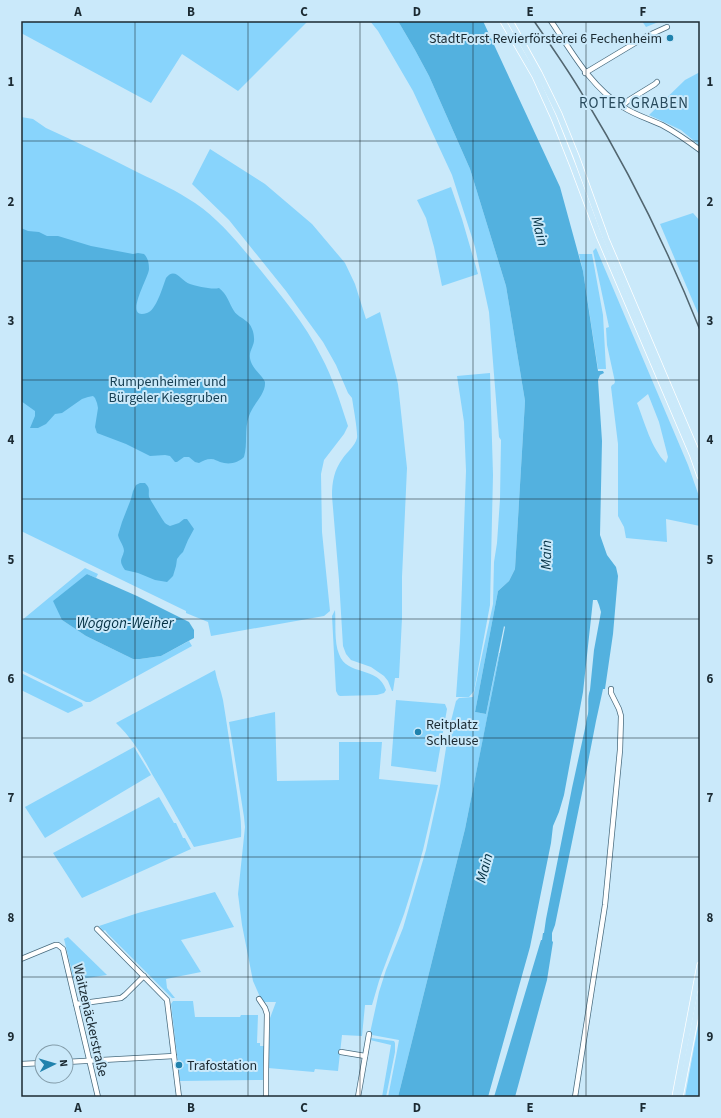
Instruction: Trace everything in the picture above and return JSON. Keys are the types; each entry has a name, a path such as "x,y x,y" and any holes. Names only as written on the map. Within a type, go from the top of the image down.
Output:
{"main road":[{"path":"503,21 520,49 543,94 573,166 600,238 693,456 700,476"},
{"path":"510,21 549,92 576,156 606,239 700,460"},
{"path":"675,1097 700,965"},
{"path":"680,1097 700,994"}],"street":[{"path":"551,21 585,73 600,89 622,106 676,133 700,150"},
{"path":"585,73 645,37 667,27"},
{"path":"622,106 628,100 658,82"},
{"path":"575,1097 605,905 620,750 621,716 611,693 611,689"},
{"path":"97,929 167,1000 179,1097"},
{"name":"Waitzenäckerstraße","path":"21,959 55,945 63,949 98,1097"},
{"path":"76,1004 121,998 144,976"},
{"path":"259,999 267,1014 266,1097"},
{"path":"358,1097 369,1034"},
{"path":"341,1052 365,1056"},
{"path":"74,1062 174,1056"},
{"path":"21,1064 34,1063"}],"green space":[{"path":"21,21 308,21 238,91 182,54 151,103 21,33"},
{"path":"370,21 398,21 429,76 470,169 506,286 525,401 515,569 509,581 498,591 475,712 486,714 500,653 465,829 398,1097 388,1097 399,1040 372,1035 370,1033 379,992 403,928 426,850 440,786 449,729 456,701 459,698 473,697 493,604 494,562 500,499 501,440 499,437 489,312 475,247 452,175 413,91 378,31"},
{"path":"642,21 661,21 646,27"},
{"path":"700,72 700,146 681,130 649,115 685,80"},
{"name":"Rumpenheimer und Bürgeler Kiesgruben","path":"21,117 33,119 46,128 160,183 204,210 229,233 244,250 284,299 308,332 329,373 348,426 344,434 324,460 321,474 322,532 330,611 324,616 211,636 208,622 186,613 186,611 21,531"},
{"path":"210,149 265,184 312,224 345,263 355,284 366,319 380,312 398,384 407,468 399,678 395,678 393,691 384,676 371,667 351,660 346,654 343,646 332,491 337,467 355,444 357,438 352,398 348,393 336,365 323,342 286,291 229,220 192,184"},
{"path":"451,187 478,274 442,286 426,218 417,200"},
{"path":"693,213 700,221 700,318 660,224"},
{"path":"596,248 688,465 700,499 700,526 666,519 667,542 626,538 624,527 618,516 618,444 611,387 615,382 607,345 606,328 609,327 593,251","holes":["648,394 659,422 668,457 666,463 652,443 637,403"]},
{"path":"579,254 592,254 603,315 606,369 598,369"},
{"path":"490,373 493,475 490,605 474,691 469,697 456,697 460,641 466,471 464,422 457,376"},
{"path":"85,568 98,574 96,578 87,574 62,620 86,636 133,659 161,656 189,641 192,646 90,702 86,702 21,670 21,621"},
{"path":"335,610 336,644 343,661 355,669 376,677 382,682 386,690 384,693 377,695 338,695 336,691 332,616"},
{"path":"215,670 225,711 239,809 241,837 194,847 140,753 132,741 116,723"},
{"path":"21,673 82,703 83,706 68,713 21,690"},
{"path":"396,700 445,704 447,709 436,772 391,766"},
{"path":"275,712 277,781 339,780 339,742 382,742 379,779 438,785 423,850 404,914 379,981 372,1005 365,1005 362,1036 342,1035 338,1071 315,1069 314,1072 268,1068 270,1018 276,1002 264,1002 260,997 253,981 242,925 238,894 245,827 229,722"},
{"path":"134,747 151,775 45,838 25,807"},
{"path":"159,797 191,849 82,898 53,853"},
{"path":"215,892 234,927 181,940 201,972 166,979 167,988 175,998 172,998 105,930 103,931 99,926 138,913"},
{"path":"68,937 107,975 74,980 64,939"},
{"path":"173,1001 193,1001 195,1017 240,1017 241,1015 258,1015 257,1043 260,1043 260,1046 264,1046 263,1080 180,1081 171,1004"},
{"path":"700,1015 700,1097 685,1097"},
{"path":"371,1038 394,1041 395,1043 395,1052 386,1097 382,1097 391,1045 370,1040"}],"water":[{"name":"Main","path":"398,21 483,21 560,187 583,271 598,371 603,371 604,373 600,375 598,380 602,441 600,535 607,555 616,567 618,576 613,634 605,689 603,689 596,721 555,925 552,933 553,942 547,980 515,1097 494,1097 544,933 588,714 594,650 601,612 597,600 593,600 583,692 564,795 553,826 551,843 530,947 488,1097 398,1097 465,829 505,627 504,626 486,714 475,712 498,591 509,581 515,569 525,401 506,286 470,169 429,76"},
{"path":"21,228 28,231 39,232 47,236 58,236 91,246 133,254 144,254 148,261 149,269 137,305 137,311 140,314 147,313 153,308 159,298 166,278 172,273 178,275 190,284 200,287 219,288 222,290 235,313 248,322 252,328 254,341 250,352 250,358 252,365 265,382 263,391 251,412 248,421 246,431 246,447 244,457 242,459 236,462 227,463 211,459 199,463 195,462 189,457 184,457 175,462 170,456 150,456 126,444 97,433 95,427 98,408 93,396 82,399 62,413 55,414 46,424 38,428 30,428 35,416 35,411 21,401"},
{"path":"145,483 148,487 149,497 165,523 170,526 187,519 194,529 183,552 177,559 173,576 167,582 155,580 138,573 125,570 122,564 121,560 124,549 118,535 133,491 136,485"},
{"name":"Woggon-Weiher","path":"87,574 137,596 189,622 194,630 194,638 161,656 133,659 86,636 62,620 53,601"}],"railway":[{"path":"534,21 572,78 617,153 675,270 700,330"}],"place":[{"name":"StadtForst Revierförsterei 6 Fechenheim","path":"670,38"},
{"name":"Reitplatz Schleuse","path":"418,732"},
{"name":"Trafostation","path":"179,1065"}],"district":[{"name":"ROTER GRABEN","path":"634,103"}]}
